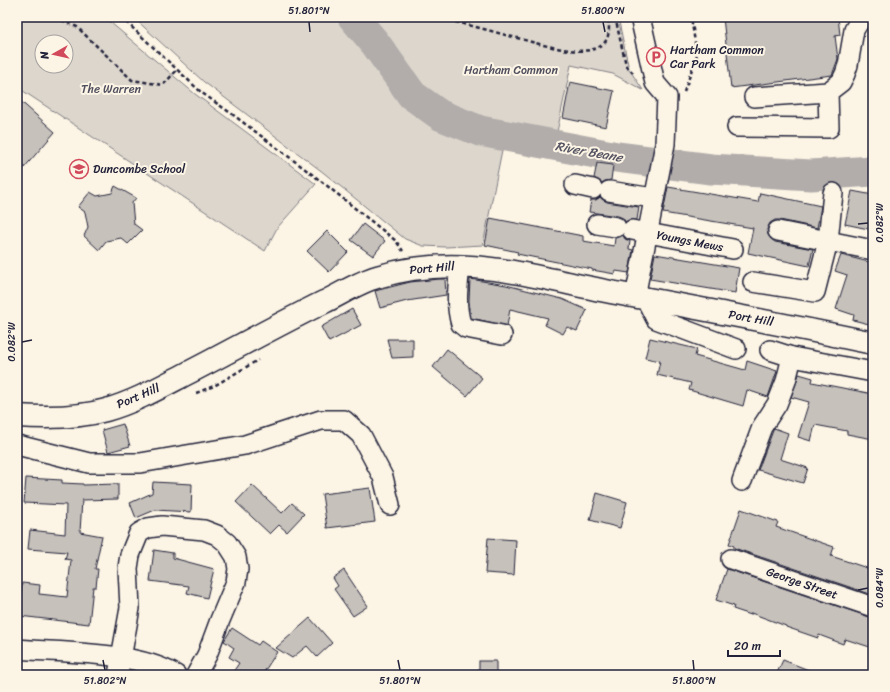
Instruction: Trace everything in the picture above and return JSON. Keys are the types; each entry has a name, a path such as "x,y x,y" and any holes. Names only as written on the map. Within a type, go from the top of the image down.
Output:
{"main road":[{"name":"Port Hill","path":"17,416 67,417 106,410 141,397 290,319 375,277 414,268 460,265 500,269 640,298 786,324 873,343"}],"street":[{"path":"640,17 655,83 675,97 653,198 632,230 640,298 656,319 736,349"},
{"path":"754,97 828,92 841,82 845,74 854,30 862,17"},
{"path":"737,128 829,128 828,92"},
{"path":"592,188 653,198"},
{"path":"753,282 815,292 828,242 832,193"},
{"name":"Youngs Mews","path":"597,224 733,249"},
{"path":"778,231 873,250"},
{"path":"460,265 456,299 461,324 466,328 502,335"},
{"path":"770,350 792,357 873,372"},
{"path":"742,481 762,427 777,404 786,381 792,357"},
{"path":"17,445 89,463 140,463 245,445 321,420 344,420 361,435 383,477 390,505"},
{"path":"119,666 130,608 128,568 132,549 138,533 148,528 162,526 204,530 217,535 227,543 236,557 238,569 236,582 207,655 196,675"},
{"name":"George Street","path":"731,559 873,607"},
{"path":"17,649 119,666 140,661 176,675"}],"path":[{"path":"55,17 77,27 132,80 163,85 178,69"},
{"path":"121,17 178,69 202,94 232,114 322,181 396,241 414,268"},
{"path":"435,17 561,49 586,51 597,48 605,43 609,33 608,17"},
{"path":"675,97 686,84 697,55 691,17"}],"green space":[{"name":"The Warren","path":"17,17 104,17 195,94 316,184 277,228 265,251 17,87"},
{"path":"133,17 338,17 357,35 391,83 415,112 439,130 461,137 503,145 483,245 446,247 423,246 405,239 324,173 204,82"},
{"name":"Hartham Common","path":"368,17 618,17 629,69 643,90 613,74 571,65 557,132 472,116 450,105 427,89 407,70 380,30"}],"building":[{"path":"838,17 840,35 835,36 838,59 832,75 731,88 723,18"},
{"path":"570,82 614,91 606,127 563,118"},
{"path":"17,98 55,132 17,176"},
{"path":"597,163 613,165 611,180 602,183 594,178"},
{"path":"115,186 136,198 132,203 134,224 142,230 128,244 121,238 106,241 99,250 84,236 88,227 85,212 78,207 90,192 97,196 112,193"},
{"path":"668,187 758,202 760,193 821,206 817,228 775,220 770,223 767,229 768,235 775,242 813,249 809,266 748,253 753,228 663,213"},
{"path":"852,191 873,195 873,230 845,224"},
{"path":"600,197 607,202 639,207 637,220 629,220 625,222 623,218 618,216 589,212 591,200 596,200"},
{"path":"490,218 583,236 583,241 614,246 615,238 623,235 625,239 630,241 629,249 633,250 629,273 616,271 615,274 592,270 517,254 518,252 485,245"},
{"path":"363,224 385,241 373,256 351,240"},
{"path":"327,231 348,252 329,272 307,251"},
{"path":"655,254 739,268 735,293 650,279"},
{"path":"841,255 873,263 873,325 853,320 854,315 836,309 847,275 835,271"},
{"path":"445,279 446,295 407,301 380,308 375,291 410,282"},
{"path":"470,279 506,285 562,299 587,310 577,331 567,327 563,334 545,325 548,318 510,309 507,326 471,318 469,301"},
{"path":"352,309 361,325 329,342 321,327"},
{"path":"650,338 697,349 695,356 745,370 747,361 777,371 768,397 747,390 743,406 689,390 691,383 657,375 660,361 645,358"},
{"path":"387,339 413,339 413,357 392,358"},
{"path":"447,349 482,378 467,396 433,367"},
{"path":"799,374 813,378 812,382 873,394 873,439 847,434 847,431 815,425 811,441 798,437 809,402 791,397"},
{"path":"123,424 130,446 108,452 102,430"},
{"path":"774,428 788,433 780,459 808,468 803,483 758,470"},
{"path":"26,478 62,480 62,483 83,485 118,484 118,499 82,500 80,532 102,536 95,569 98,569 96,587 93,587 89,624 19,616 22,583 40,585 39,594 67,597 71,560 65,559 67,552 28,549 30,530 65,534 66,505 24,503"},
{"path":"153,482 192,484 191,512 155,510 136,518 130,503 152,493"},
{"path":"252,485 282,513 292,503 304,514 287,532 279,525 270,534 236,502"},
{"path":"370,488 375,522 327,528 322,494"},
{"path":"597,493 627,502 620,528 590,520"},
{"path":"741,509 778,522 776,527 834,547 831,556 873,570 873,595 734,548 734,546 729,544"},
{"path":"488,538 516,540 514,575 485,573"},
{"path":"154,550 173,553 173,558 214,569 207,598 187,593 189,586 150,581"},
{"path":"727,569 873,618 873,648 845,639 843,644 819,635 818,638 751,613 751,615 733,609 734,606 716,600"},
{"path":"344,570 368,606 353,616 334,589 338,586 333,578"},
{"path":"310,618 332,643 317,657 307,646 292,658 276,648"},
{"path":"232,628 258,645 261,641 277,652 262,675 231,675 239,663 229,657 234,648 224,641"},
{"path":"783,660 819,674 819,675 776,675"},
{"path":"479,661 496,661 496,675 479,675"}],"waterway":[{"name":"River Beane","path":"353,17 375,43 412,95 440,115 480,131 617,157 711,169 811,175 873,171"}],"place":[{"name":"Hartham Common Car Park","path":"656,57"},
{"name":"Duncombe School","path":"79,169"}]}
